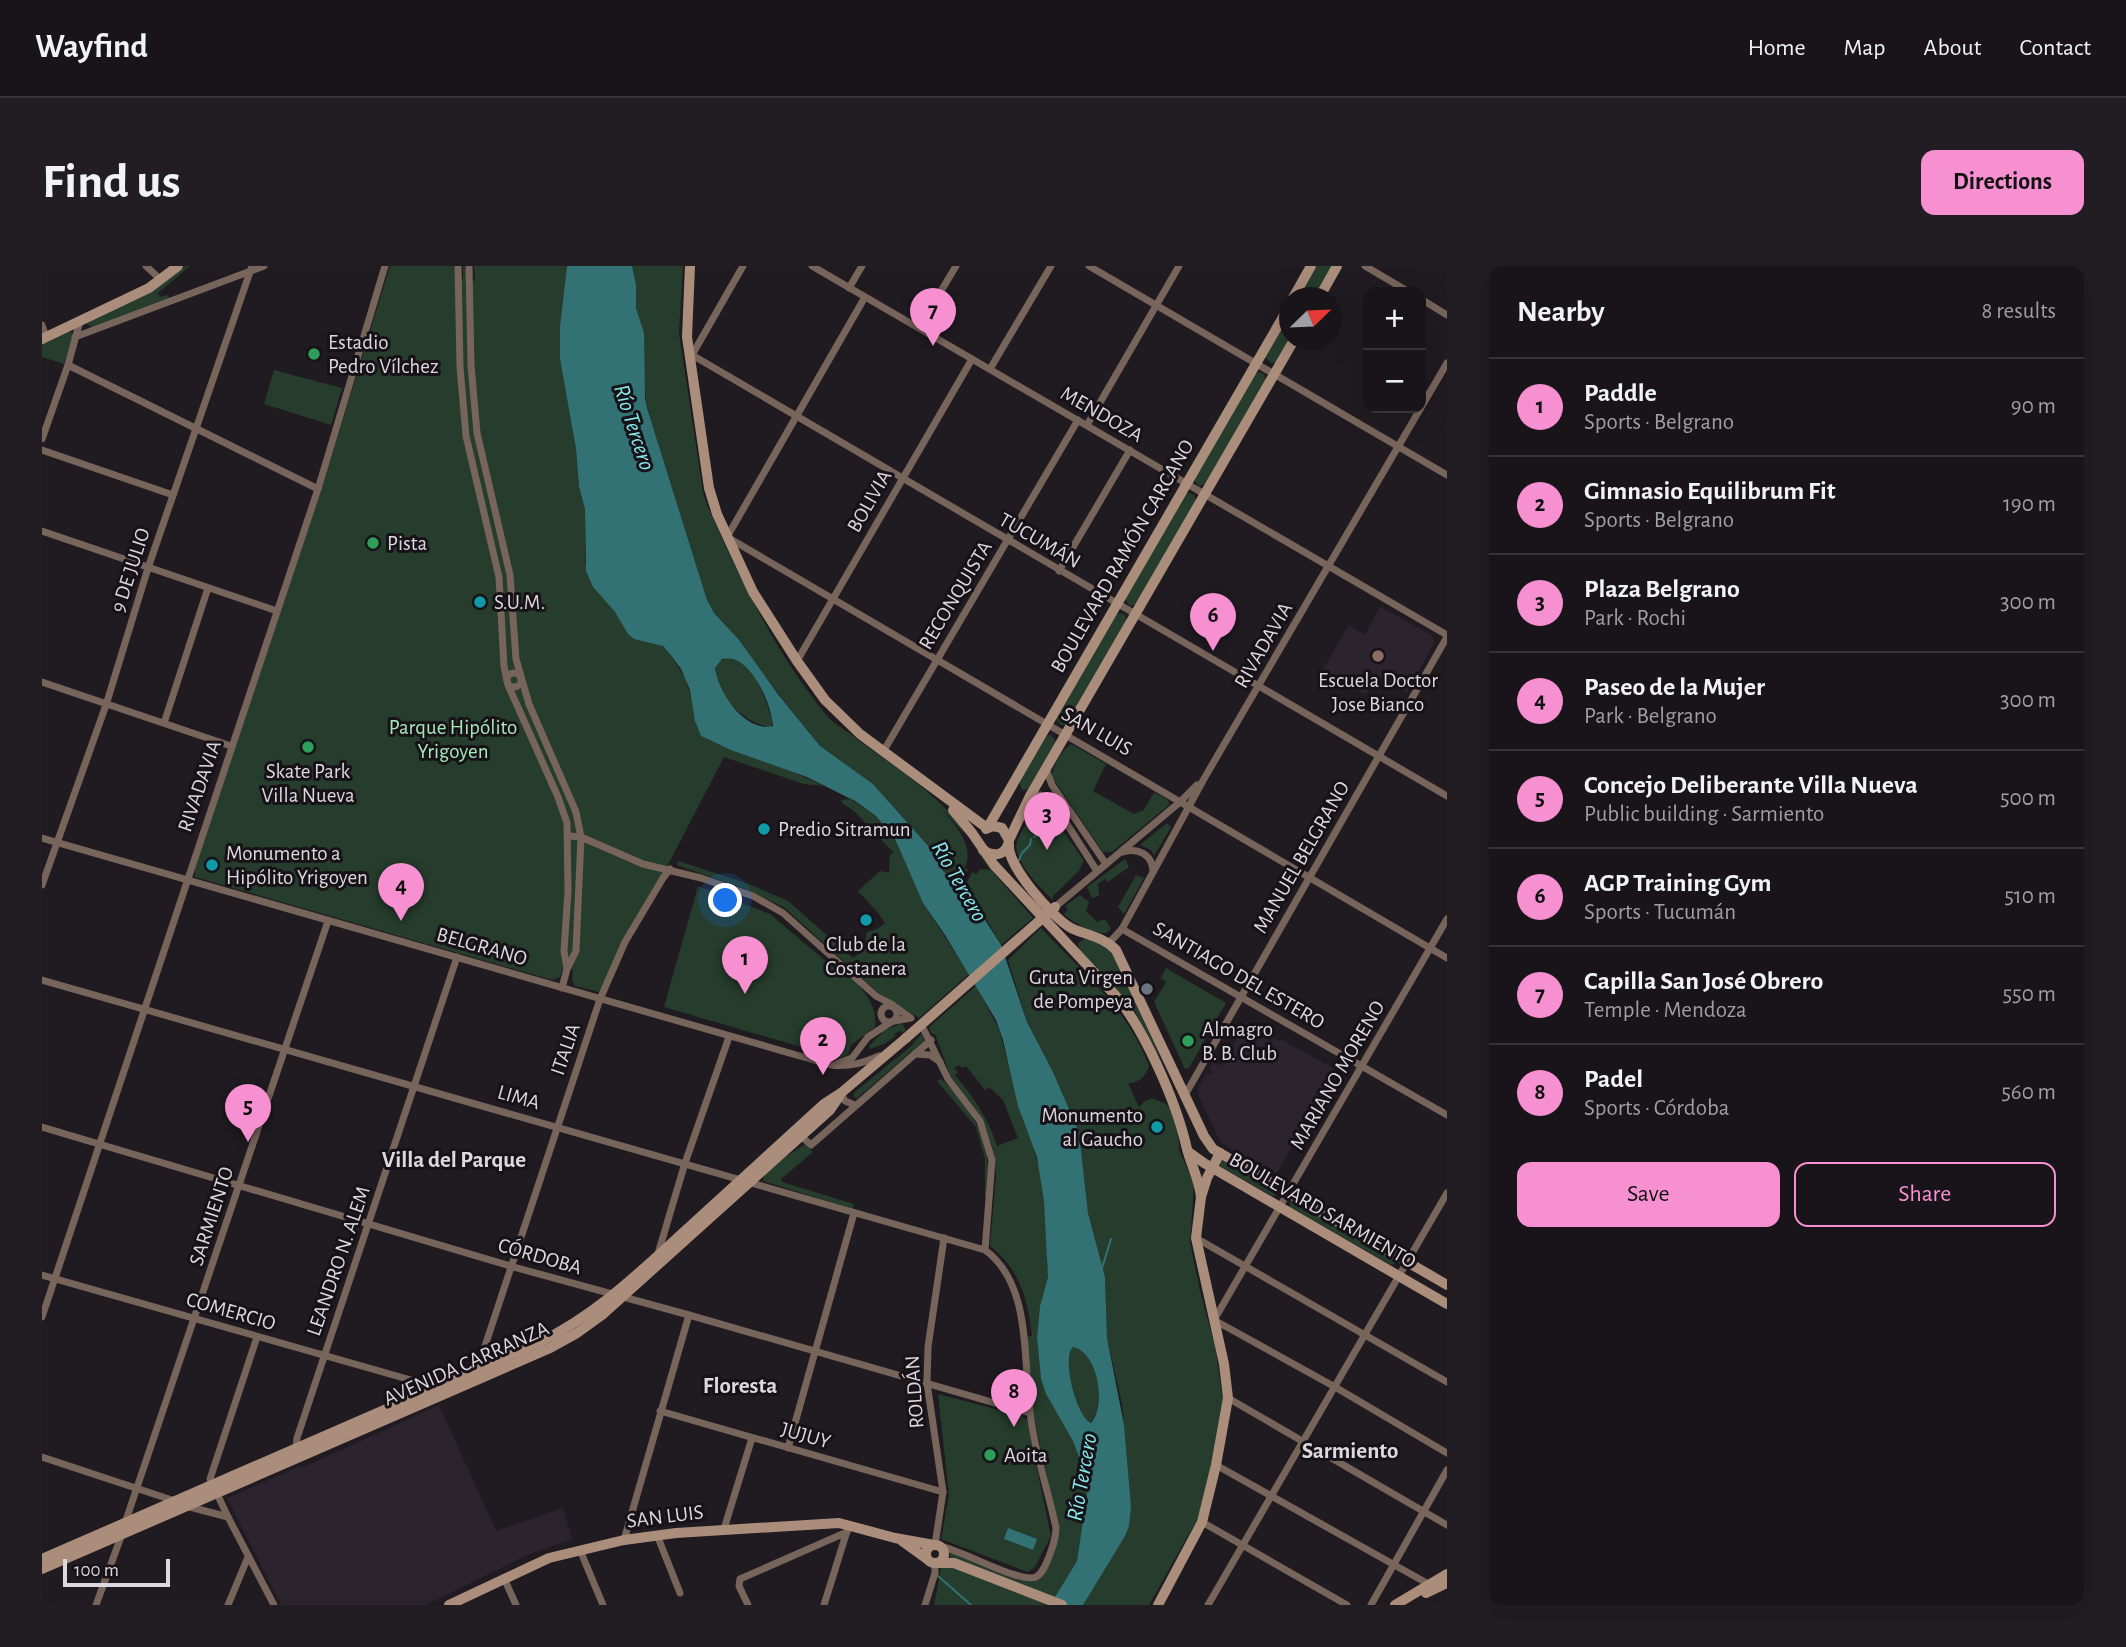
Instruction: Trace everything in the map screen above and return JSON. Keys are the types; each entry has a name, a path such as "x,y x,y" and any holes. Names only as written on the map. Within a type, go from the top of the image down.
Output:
{"main road":[{"path":"44,338 145,290 178,266"},
{"path":"690,266 687,337 709,488 727,537 762,608 825,700 860,734 987,827 1002,828 1009,843 1009,856 1016,870 1056,916 1070,927 1109,943 1119,954 1208,1142"},
{"path":"1299,287 1311,266"},
{"path":"1325,287 1337,266"},
{"name":"BOULEVARD RAMÓN CARCANO","path":"987,827 1279,323"},
{"name":"BOULEVARD RAMÓN CARCANO","path":"1009,843 1030,796 1288,350"},
{"path":"1016,779 1017,793 1026,798 1030,796"},
{"path":"927,785 963,821 994,865 1127,1010 1181,1122 1199,1182 1196,1238 1228,1398 1202,1522 1158,1605"},
{"path":"981,847 981,835 987,827"},
{"path":"981,847 990,854 997,855 1004,852 1009,843"},
{"name":"AVENIDA CARRANZA","path":"42,1559 175,1501 214,1489 298,1452 559,1333 617,1297 653,1271 824,1104 906,1038 1055,907"},
{"path":"1072,951 1075,938 1087,934"},
{"path":"1160,1074 1172,1067"},
{"name":"AVENIDA CARRANZA","path":"298,1452 450,1391 564,1341 591,1324 657,1256 802,1136 830,1110 841,1093"},
{"path":"1187,1147 1194,1140 1208,1142"},
{"name":"BOULEVARD SARMIENTO","path":"1208,1142 1220,1153 1447,1285"},
{"name":"BOULEVARD SARMIENTO","path":"1187,1147 1212,1167 1447,1304"},
{"path":"1200,1197 1220,1153"},
{"name":"AVENIDA CARRANZA","path":"42,1569 186,1506 214,1489"},
{"name":"SAN LUIS","path":"449,1605 549,1558 657,1535 724,1529 848,1528 938,1547"},
{"name":"SAN LUIS","path":"895,1538 933,1561"},
{"path":"933,1561 928,1549 938,1547"},
{"path":"933,1561 943,1558 938,1547"},
{"path":"938,1547 954,1563 1062,1605"},
{"path":"933,1561 954,1563"},
{"path":"1433,1587 1447,1574"},
{"path":"1396,1605 1447,1583"}],"street":[{"path":"146,266 161,280"},
{"path":"75,337 264,266"},
{"name":"RIVADAVIA","path":"42,1317 318,489 385,266"},
{"path":"458,266 460,367 466,436 499,578 504,666 508,683 568,823 564,951 567,969"},
{"path":"469,266 471,365 477,433 510,575 514,650 521,679 572,802 581,837 576,951 562,988"},
{"path":"691,355 743,266"},
{"name":"MENDOZA","path":"812,266 1447,636"},
{"path":"849,288 862,266"},
{"path":"919,328 956,266"},
{"path":"990,369 1051,266"},
{"path":"1089,266 1447,475"},
{"path":"1087,425 1179,266"},
{"path":"1365,266 1401,287"},
{"name":"9 DE JULIO","path":"42,885 106,705 148,568 251,269"},
{"path":"727,537 865,297"},
{"path":"1426,302 1447,315"},
{"path":"42,439 80,321"},
{"path":"42,325 44,338"},
{"name":"TUCUMÁN","path":"691,355 1447,796"},
{"name":"BOLIVIA","path":"797,661 972,359"},
{"name":"RIVADAVIA","path":"1109,943 1122,929 1205,777 1447,363"},
{"path":"68,365 318,489"},
{"name":"RECONQUISTA","path":"883,752 1078,420"},
{"path":"42,450 173,495"},
{"path":"1059,571 1130,450"},
{"path":"471,457 482,454"},
{"path":"42,531 277,611"},
{"name":"SAN LUIS","path":"727,537 1447,958"},
{"path":"164,723 208,588"},
{"name":"MANUEL BELGRANO","path":"1185,1095 1447,636"},
{"path":"508,683 517,687 521,679"},
{"path":"42,682 231,746"},
{"path":"1046,769 1052,785 1106,864"},
{"path":"1055,907 1180,802 1205,777"},
{"path":"1030,796 1041,795 1054,804 1097,871"},
{"path":"569,836 581,837 643,864 670,869 735,889 783,913 876,996 913,1020 885,1021 876,996"},
{"name":"BELGRANO","path":"42,838 831,1065"},
{"path":"1119,853 1133,850 1145,854 1150,859 1153,872"},
{"name":"ITALIA","path":"477,1370 600,999 625,942 670,869"},
{"name":"MARIANO MORENO","path":"1214,1320 1447,919"},
{"name":"SARMIENTO","path":"125,1523 328,921"},
{"name":"SANTIAGO DEL ESTERO","path":"1122,929 1447,1115"},
{"name":"LEANDRO N. ALEM","path":"298,1452 325,1356 457,957"},
{"name":"LIMA","path":"42,980 985,1250"},
{"path":"876,1030 886,1006 894,1006"},
{"path":"831,1065 852,1058 876,1030 893,1021 898,1014 894,1006"},
{"path":"925,1030 948,1079 980,1121 992,1160 985,1250 1007,1274 1017,1297 1030,1413 1056,1528 1053,1545 1041,1572 1034,1577 1023,1578 954,1549 938,1547"},
{"path":"653,1271 685,1163 729,1037"},
{"path":"802,1136 811,1145 931,1040"},
{"path":"863,1043 862,1051 865,1055 878,1056"},
{"path":"831,1065 848,1065 870,1060 890,1051"},
{"path":"915,1054 930,1055 940,1062"},
{"path":"841,1093 849,1096 855,1105"},
{"name":"CÓRDOBA","path":"42,1127 617,1297 1030,1413"},
{"path":"1208,1605 1447,1193"},
{"path":"788,1448 854,1213"},
{"path":"667,1222 672,1233 681,1233 687,1229"},
{"name":"ROLDÁN","path":"938,1547 943,1492 927,1383 928,1347 944,1238"},
{"path":"1196,1238 1447,1382"},
{"name":"COMERCIO","path":"42,1275 450,1391"},
{"path":"624,1540 688,1315"},
{"path":"1214,1320 1447,1453"},
{"path":"257,1337 210,1479 274,1605"},
{"path":"1228,1398 1447,1525"},
{"name":"JUJUY","path":"660,1411 943,1492"},
{"path":"724,1529 752,1438"},
{"path":"42,1457 175,1501"},
{"path":"1216,1465 1433,1587"},
{"path":"1371,1605 1447,1470"},
{"path":"186,1506 228,1517"},
{"path":"1202,1522 1347,1605"},
{"path":"748,1605 739,1586 743,1577 848,1528"},
{"path":"824,1605 848,1528"},
{"path":"96,1605 122,1534"},
{"path":"657,1535 680,1593"},
{"path":"580,1550 603,1605"},
{"path":"228,1605 248,1557"},
{"path":"925,1605 935,1573 933,1561"},
{"path":"504,1578 516,1605"}],"shaded area":[{"name":"Escuela Doctor Jose Bianco","path":"1380,607 1432,635 1434,643 1406,693 1377,676 1365,695 1323,669 1349,625 1365,635"},
{"path":"1246,1022 1270,1036 1268,1039 1271,1041 1273,1038 1279,1041 1281,1039 1336,1070 1276,1174 1221,1143 1198,1095 1198,1088 1207,1073 1210,1075 1213,1072 1209,1069 1213,1062 1220,1066 1239,1035 1245,1038 1248,1032 1242,1028"},
{"path":"439,1405 496,1531 563,1508 572,1539 530,1554 426,1605 281,1605 227,1498 304,1467"}],"green space":[{"path":"186,266 190,266 158,293 160,297 168,295 169,299 93,327 88,325 87,323 149,293"},
{"name":"Parque Hipólito Yrigoyen","path":"390,266 454,266 456,277 463,279 465,266 467,279 475,281 474,266 567,266 560,326 560,359 576,449 579,487 585,509 585,562 593,587 634,639 656,643 670,654 685,678 697,727 706,739 824,786 804,784 724,757 671,859 624,940 599,992 575,986 572,980 573,970 563,968 560,977 552,980 195,877 195,865 321,491"},
{"path":"632,266 683,266 679,333 703,492 760,616 792,668 828,717 931,795 957,822 964,834 942,808 965,843 965,868 968,870 962,882 966,884 972,872 977,874 980,869 990,870 967,836 991,870 1033,918 1001,945 969,889 943,871 930,848 873,784 820,746 714,613 707,600 647,408"},
{"path":"1317,266 1332,266 1320,287 1305,287"},
{"path":"1279,331 1279,350 1283,350 1275,363 1265,357"},
{"path":"68,332 73,336 64,364 42,357 42,344"},
{"path":"274,370 342,388 331,425 264,404"},
{"path":"1260,372 1266,380 1206,484 1199,486 1194,480 1255,374"},
{"path":"1185,494 1194,495 1196,501 1137,604 1130,606 1125,599"},
{"path":"1116,615 1125,615 1126,621 1066,725 1061,725 1056,719"},
{"path":"728,658 745,666 758,683 773,720 771,727 750,720 730,704 723,694 715,672 717,662"},
{"path":"1051,735 1056,741 1029,789 1022,790 1019,782 1047,736"},
{"path":"1071,744 1106,764 1093,791 1134,814 1144,810 1154,792 1168,800 1169,805 1112,852 1103,852 1052,777 1058,759"},
{"path":"850,799 876,816 895,839 923,903 969,974 919,1018 877,992 785,908 748,890 677,865 678,861 749,884 788,901 853,958 864,950 867,932 885,923 858,891 880,871 889,873 890,854 894,853 841,800"},
{"path":"1044,803 1084,861 1078,872 1053,896 1053,900 1027,872 1016,847 1025,826 1039,805"},
{"path":"1167,823 1171,827 1154,856 1151,850 1140,845"},
{"path":"1125,859 1129,867 1108,882 1105,879 1098,884 1099,896 1092,898 1087,887"},
{"path":"1136,875 1144,878 1124,914 1118,907"},
{"path":"698,886 770,914 834,968 842,968 870,1002 874,1010 875,1027 851,1045 848,1055 839,1058 664,1007"},
{"path":"1080,895 1089,902 1086,911 1097,922 1105,919 1111,928 1107,933 1084,927 1064,914 1068,910 1065,906"},
{"path":"1041,928 1102,992 1129,1026 1149,1066 1141,1079 1128,1083 1139,1107 1152,1098 1170,1108 1178,1130 1179,1150 1194,1183 1190,1243 1215,1346 1223,1402 1199,1516 1149,1605 1083,1605 1131,1506 1122,1404 1107,1338 1105,1277 1088,1213 1079,1132 1053,1072 1027,1022 1008,960"},
{"path":"1086,938 1103,945 1114,954 1165,1067 1132,1006 1080,952 1078,943"},
{"name":"Almagro B. B. Club","path":"1166,968 1226,1003 1189,1068 1185,1069 1154,1002 1166,982 1161,978"},
{"path":"976,986 999,1029 1023,1120 1040,1171 1046,1215 1048,1277 1040,1306 1037,1338 1041,1379 1046,1394 1074,1441 1086,1474 1087,1494 1077,1561 1050,1605 934,1605 941,1568 963,1565 950,1558 950,1552 1029,1581 1049,1564 1055,1514 1033,1413 1025,1337 1032,1336 1028,1310 1015,1275 990,1246 995,1157 983,1120 950,1075 935,1034 932,1034 929,1027","holes":["959,1065 962,1068 966,1066 985,1090 989,1087 1003,1100 1018,1138 997,1146 980,1109 955,1075 958,1072 954,1068"]},
{"path":"902,1023 906,1030 894,1034 896,1036 884,1044 870,1049 869,1046 885,1030"},
{"path":"922,1033 924,1041 856,1099 853,1094 856,1091 909,1048"},
{"path":"940,1079 963,1103 978,1127 986,1147 987,1198 985,1159 976,1127 937,1081"},
{"path":"805,1144 813,1152 781,1179 782,1182 854,1204 853,1209 763,1181 764,1175"},
{"path":"1221,1160 1275,1191 1276,1195 1272,1196 1220,1166"},
{"path":"1293,1201 1394,1259 1395,1264 1391,1265 1290,1207 1290,1202"},
{"path":"1073,1347 1082,1351 1089,1359 1097,1381 1098,1405 1090,1423 1080,1411 1072,1387 1069,1363"},
{"name":"Aoita","path":"938,1394 1022,1416 1027,1420 1051,1536 1035,1567 1028,1572 941,1539 949,1495"}],"water":[{"name":"Río Tercero","path":"567,266 632,266 636,285 636,308 644,333 647,408 707,600 714,613 739,640 820,746 873,784 930,848 943,871 968,889 1001,945 1027,1022 1053,1072 1079,1132 1088,1213 1105,1277 1107,1338 1124,1425 1131,1506 1125,1536 1083,1605 1050,1605 1077,1561 1087,1494 1086,1474 1073,1441 1046,1394 1041,1379 1037,1338 1040,1306 1048,1277 1044,1201 1037,1157 1018,1106 996,1020 923,903 895,839 876,816 855,801 807,777 731,750 701,736 695,721 690,690 681,669 663,646 634,639 628,634 615,612 593,587 586,571 585,509 579,487 576,449 560,359 560,326","holes":["722,659 736,660 751,673 766,699 773,726 763,727 753,723 743,717 727,699 715,668","1073,1347 1082,1351 1089,1359 1097,1381 1098,1405 1091,1423 1081,1411 1072,1387 1069,1363"]},
{"path":"1008,1528 1037,1539 1033,1550 1004,1539"}],"waterway":[{"path":"1034,837 1039,834 1046,838 1049,829 1055,832"},
{"path":"1019,860 1030,845 1031,839"},
{"path":"1102,1268 1111,1239"},
{"path":"938,1576 971,1605"}],"place":[{"name":"Capilla San José Obrero","path":"933,346"},
{"name":"Estadio Pedro Vílchez","path":"314,354"},
{"name":"Pista","path":"373,543"},
{"name":"S.U.M.","path":"480,602"},
{"name":"AGP Training Gym","path":"1213,651"},
{"name":"Escuela Doctor Jose Bianco","path":"1378,656"},
{"name":"Skate Park Villa Nueva","path":"308,747"},
{"name":"Predio Sitramun","path":"764,829"},
{"name":"Plaza Belgrano","path":"1047,850"},
{"name":"Monumento a Hipólito Yrigoyen","path":"212,865"},
{"name":"Club de la Costanera","path":"866,920"},
{"name":"Paseo de la Mujer","path":"401,921"},
{"name":"Gruta Virgen de Pompeya","path":"1147,989"},
{"name":"Paddle","path":"745,994"},
{"name":"Almagro B. B. Club","path":"1188,1041"},
{"name":"Gimnasio Equilibrum Fit","path":"823,1075"},
{"name":"Monumento al Gaucho","path":"1157,1127"},
{"name":"Concejo Deliberante Villa Nueva","path":"248,1142"},
{"name":"Padel","path":"1014,1427"},
{"name":"Aoita","path":"990,1455"}],"district":[{"name":"Villa del Parque","path":"454,1159"},
{"name":"Floresta","path":"740,1385"},
{"name":"Sarmiento","path":"1350,1450"}]}
